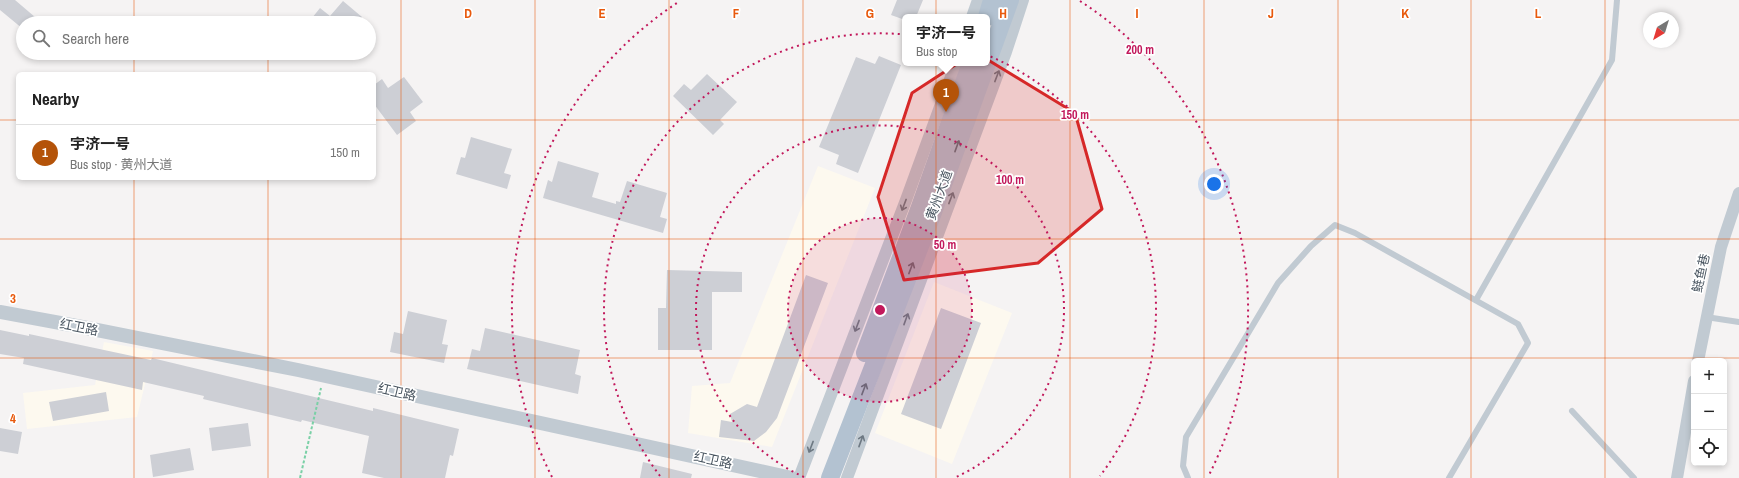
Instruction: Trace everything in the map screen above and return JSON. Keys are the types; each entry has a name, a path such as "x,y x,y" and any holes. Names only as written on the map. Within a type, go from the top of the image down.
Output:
{"main road":[{"path":"988,14 992,0"},
{"name":"黄州大道","path":"990,55 1010,0"},
{"name":"黄州大道","path":"832,476 920,207 970,66"},
{"name":"黄州大道","path":"832,476 932,215 986,66"}],"street":[{"path":"973,14 978,0"},
{"path":"832,476 1006,52 1023,0"},
{"path":"799,478 906,200 955,66"},
{"name":"鲢鱼巷","path":"1699,358 1721,248 1739,193"},
{"name":"红卫路","path":"0,312 90,328 323,376 792,478"},
{"path":"1677,478 1692,394"}],"lane":[{"path":"1476,300 1612,60 1617,0"},
{"path":"1188,478 1182,466 1186,437 1278,283 1311,246 1334,225 1355,233 1518,324 1528,342 1449,478"},
{"path":"1706,317 1739,322"},
{"path":"1572,411 1634,478"}],"path":[{"path":"300,478 323,376"}],"highlighted area":[{"path":"975,52 1075,113 1102,209 1038,263 904,280 878,197 912,93"}],"shaded area":[{"path":"818,166 875,188 772,447 688,433 692,386 730,383"},
{"path":"934,282 1012,313 952,464 875,433"},
{"path":"104,342 153,351 137,417 27,429 23,393 95,385"}],"building":[{"path":"0,0 15,0 34,16 16,16 16,23 0,10"},
{"path":"897,0 923,0 917,14 902,14 902,19 891,15"},
{"path":"343,1 361,16 330,16"},
{"path":"320,8 330,16 314,16"},
{"path":"879,56 901,65 858,173 836,164 839,155 819,147 856,57 875,64"},
{"path":"707,74 737,102 720,120 724,124 713,135 673,96 684,84 691,90"},
{"path":"404,77 423,102 410,112 416,121 397,135 376,107 376,84 382,79 388,88"},
{"path":"471,137 512,149 504,173 511,175 507,189 456,174 461,157 465,158"},
{"path":"558,161 599,173 592,197 616,204 616,201 620,202 627,181 667,193 660,217 667,219 663,233 543,198 548,180 552,182"},
{"path":"667,270 742,272 742,292 712,292 712,350 658,350 658,308 666,308"},
{"path":"806,275 828,283 777,418 766,432 754,441 719,437 721,420 732,422 730,414 747,404 757,407"},
{"path":"941,308 981,323 941,429 901,414"},
{"path":"408,311 447,320 442,344 448,345 444,363 390,352 394,332 403,334"},
{"path":"485,328 580,350 575,374 581,376 578,394 467,369 472,349 480,351"},
{"path":"0,330 29,336 29,334 151,360 152,358 373,411 373,408 459,429 453,456 450,455 445,478 384,478 362,473 369,436 203,399 204,396 143,382 142,390 23,364 24,358 0,354"},
{"path":"106,392 109,411 53,421 49,402"},
{"path":"248,423 251,446 212,451 209,428"},
{"path":"0,428 22,432 18,454 0,451"},
{"path":"190,448 194,470 153,477 150,455"},
{"path":"643,462 692,474 691,478 640,478"}],"place":[{"name":"宇济一号","path":"946,112"}]}
